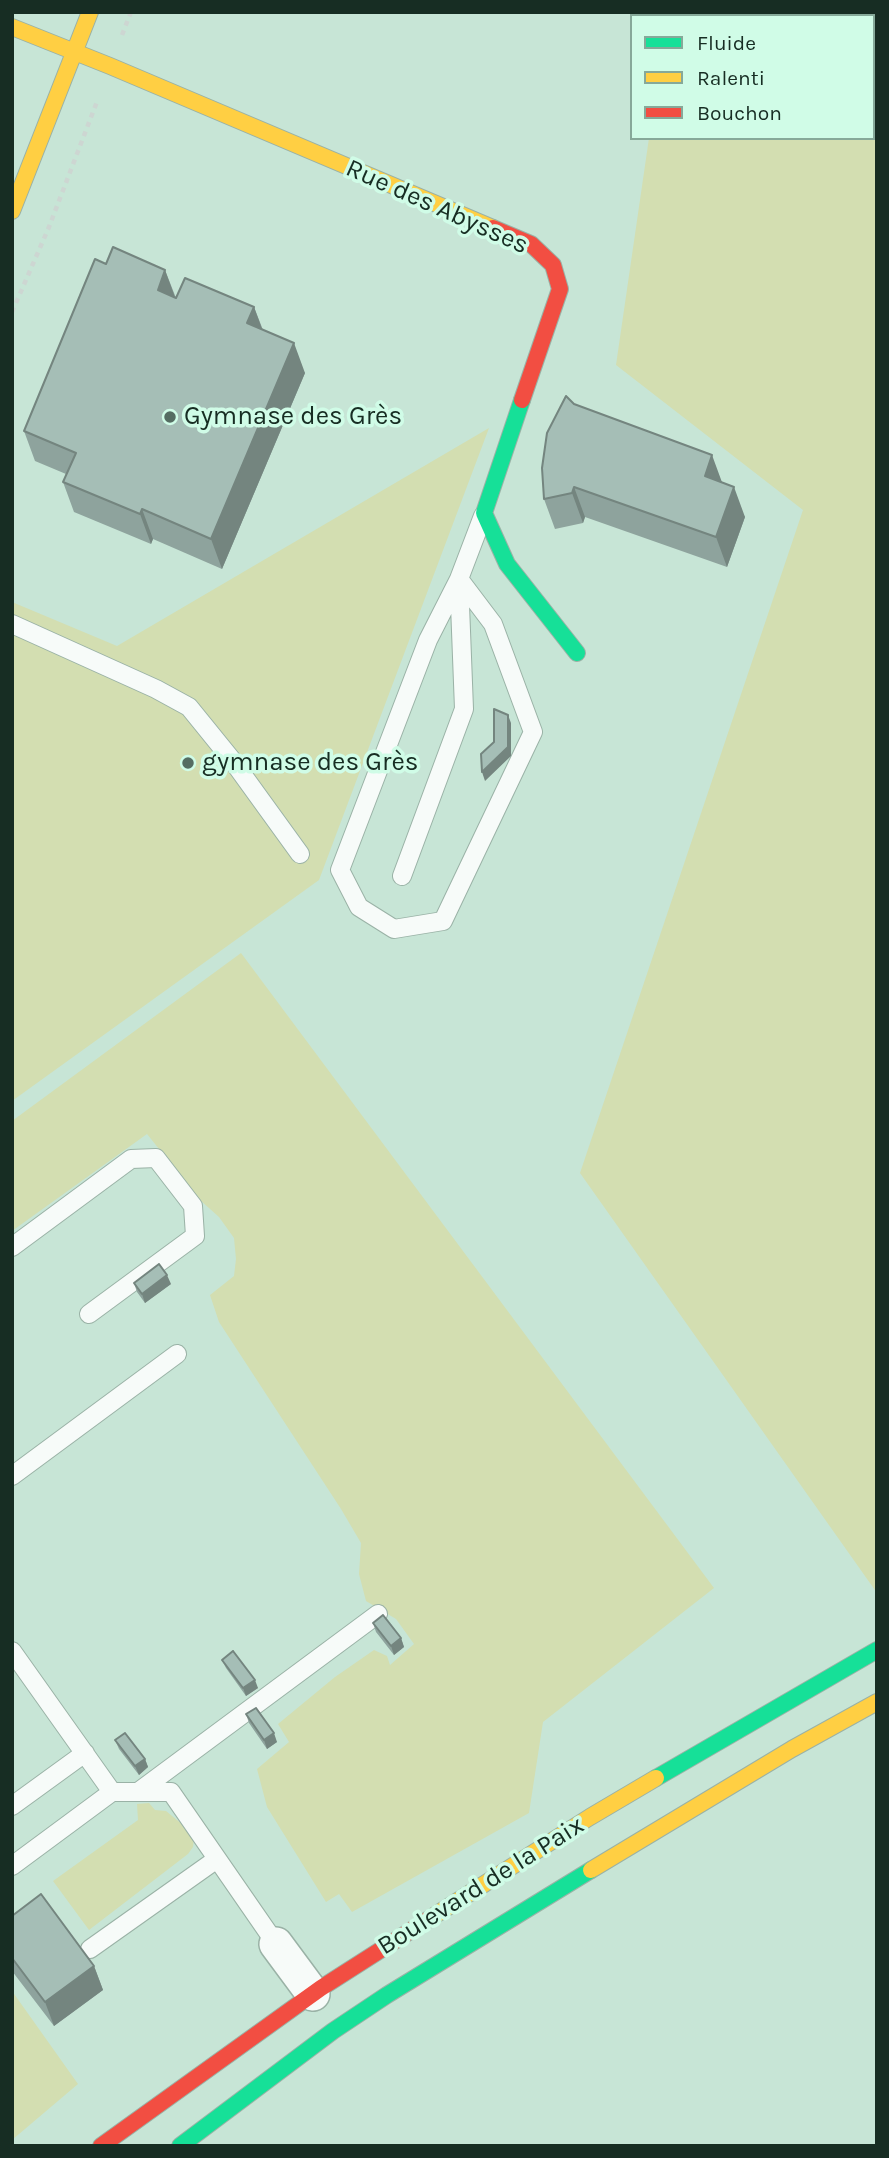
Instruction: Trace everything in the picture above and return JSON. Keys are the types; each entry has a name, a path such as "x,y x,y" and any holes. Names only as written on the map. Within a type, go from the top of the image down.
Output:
{"main road":[{"path":"12,211 90,12"},
{"name":"Rue des Abysses","path":"12,27 531,244 553,265 560,289 484,513"},
{"path":"484,513 508,564 577,653"},
{"name":"Boulevard de la Paix","path":"101,2146 313,1994 590,1817 877,1650"},
{"path":"180,2146 333,2031 387,1995 649,1834 877,1702"}],"street":[{"path":"276,1944 313,1994"}],"lane":[{"path":"459,579 492,624 533,732 443,921 394,929 359,907 340,870 428,640 459,579 484,513"},
{"path":"402,876 464,709 459,579"},
{"path":"12,624 156,689 189,707 232,760 300,854"},
{"path":"12,1247 131,1159 156,1158 193,1206 195,1236 89,1314"},
{"path":"12,1476 177,1354"},
{"path":"138,1792 378,1614"},
{"path":"12,1651 112,1792"},
{"path":"12,1806 85,1753"},
{"path":"12,1866 112,1792 172,1792 276,1944"},
{"path":"90,1949 217,1859"}],"path":[{"path":"12,312 49,227 131,12"}],"green space":[{"path":"877,12 877,1593 580,1173 803,510 616,365 649,140 875,140 875,14 668,14"},
{"name":"gymnase des Grès","path":"489,428 319,880 12,1101 12,602 117,646"},
{"path":"241,953 714,1588 543,1722 529,1813 352,1912 339,1894 326,1902 267,1807 257,1769 289,1742 278,1724 335,1677 374,1650 387,1656 390,1665 414,1644 396,1619 366,1601 359,1574 361,1543 219,1322 210,1295 234,1276 234,1238 147,1134 12,1231 12,1121"},
{"path":"149,1803 155,1810 166,1811 188,1829 194,1839 193,1847 188,1854 89,1930 53,1881 138,1820 137,1804"},
{"path":"12,1991 78,2084 12,2140"}],"building":[{"name":"Gymnase des Grès","path":"113,247 165,270 158,290 176,298 185,278 254,307 247,323 294,343 211,539 142,509 140,514 63,482 76,453 24,431 95,259 106,264"},
{"path":"566,396 574,404 712,455 705,476 734,487 716,537 574,487 572,493 544,499 542,468 547,433"},
{"path":"494,709 508,715 508,747 482,772 481,754 494,742"},
{"path":"159,1264 167,1275 142,1294 134,1283"},
{"path":"383,1615 401,1638 391,1646 373,1623"},
{"path":"233,1651 255,1680 243,1688 222,1660"},
{"path":"256,1708 274,1733 264,1740 246,1714"},
{"path":"125,1733 145,1759 135,1766 115,1740"},
{"path":"41,1894 94,1966 45,2002 12,1958 12,1916"}],"traffic: fast":[{"path":"522,400 484,513 507,564 577,653"},
{"path":"656,1778 877,1650"},
{"path":"180,2146 333,2031 591,1870"}],"traffic: slow":[{"path":"12,211 90,12"},
{"path":"12,27 493,228"},
{"path":"591,1870 792,1749 877,1702"},
{"path":"429,1919 656,1778"}],"traffic: jam":[{"path":"493,228 531,244 553,265 560,289 522,400"},
{"path":"101,2146 321,1988 429,1919"}],"place":[{"name":"Gymnase des Grès","path":"170,417"},
{"name":"gymnase des Grès","path":"188,763"}]}
